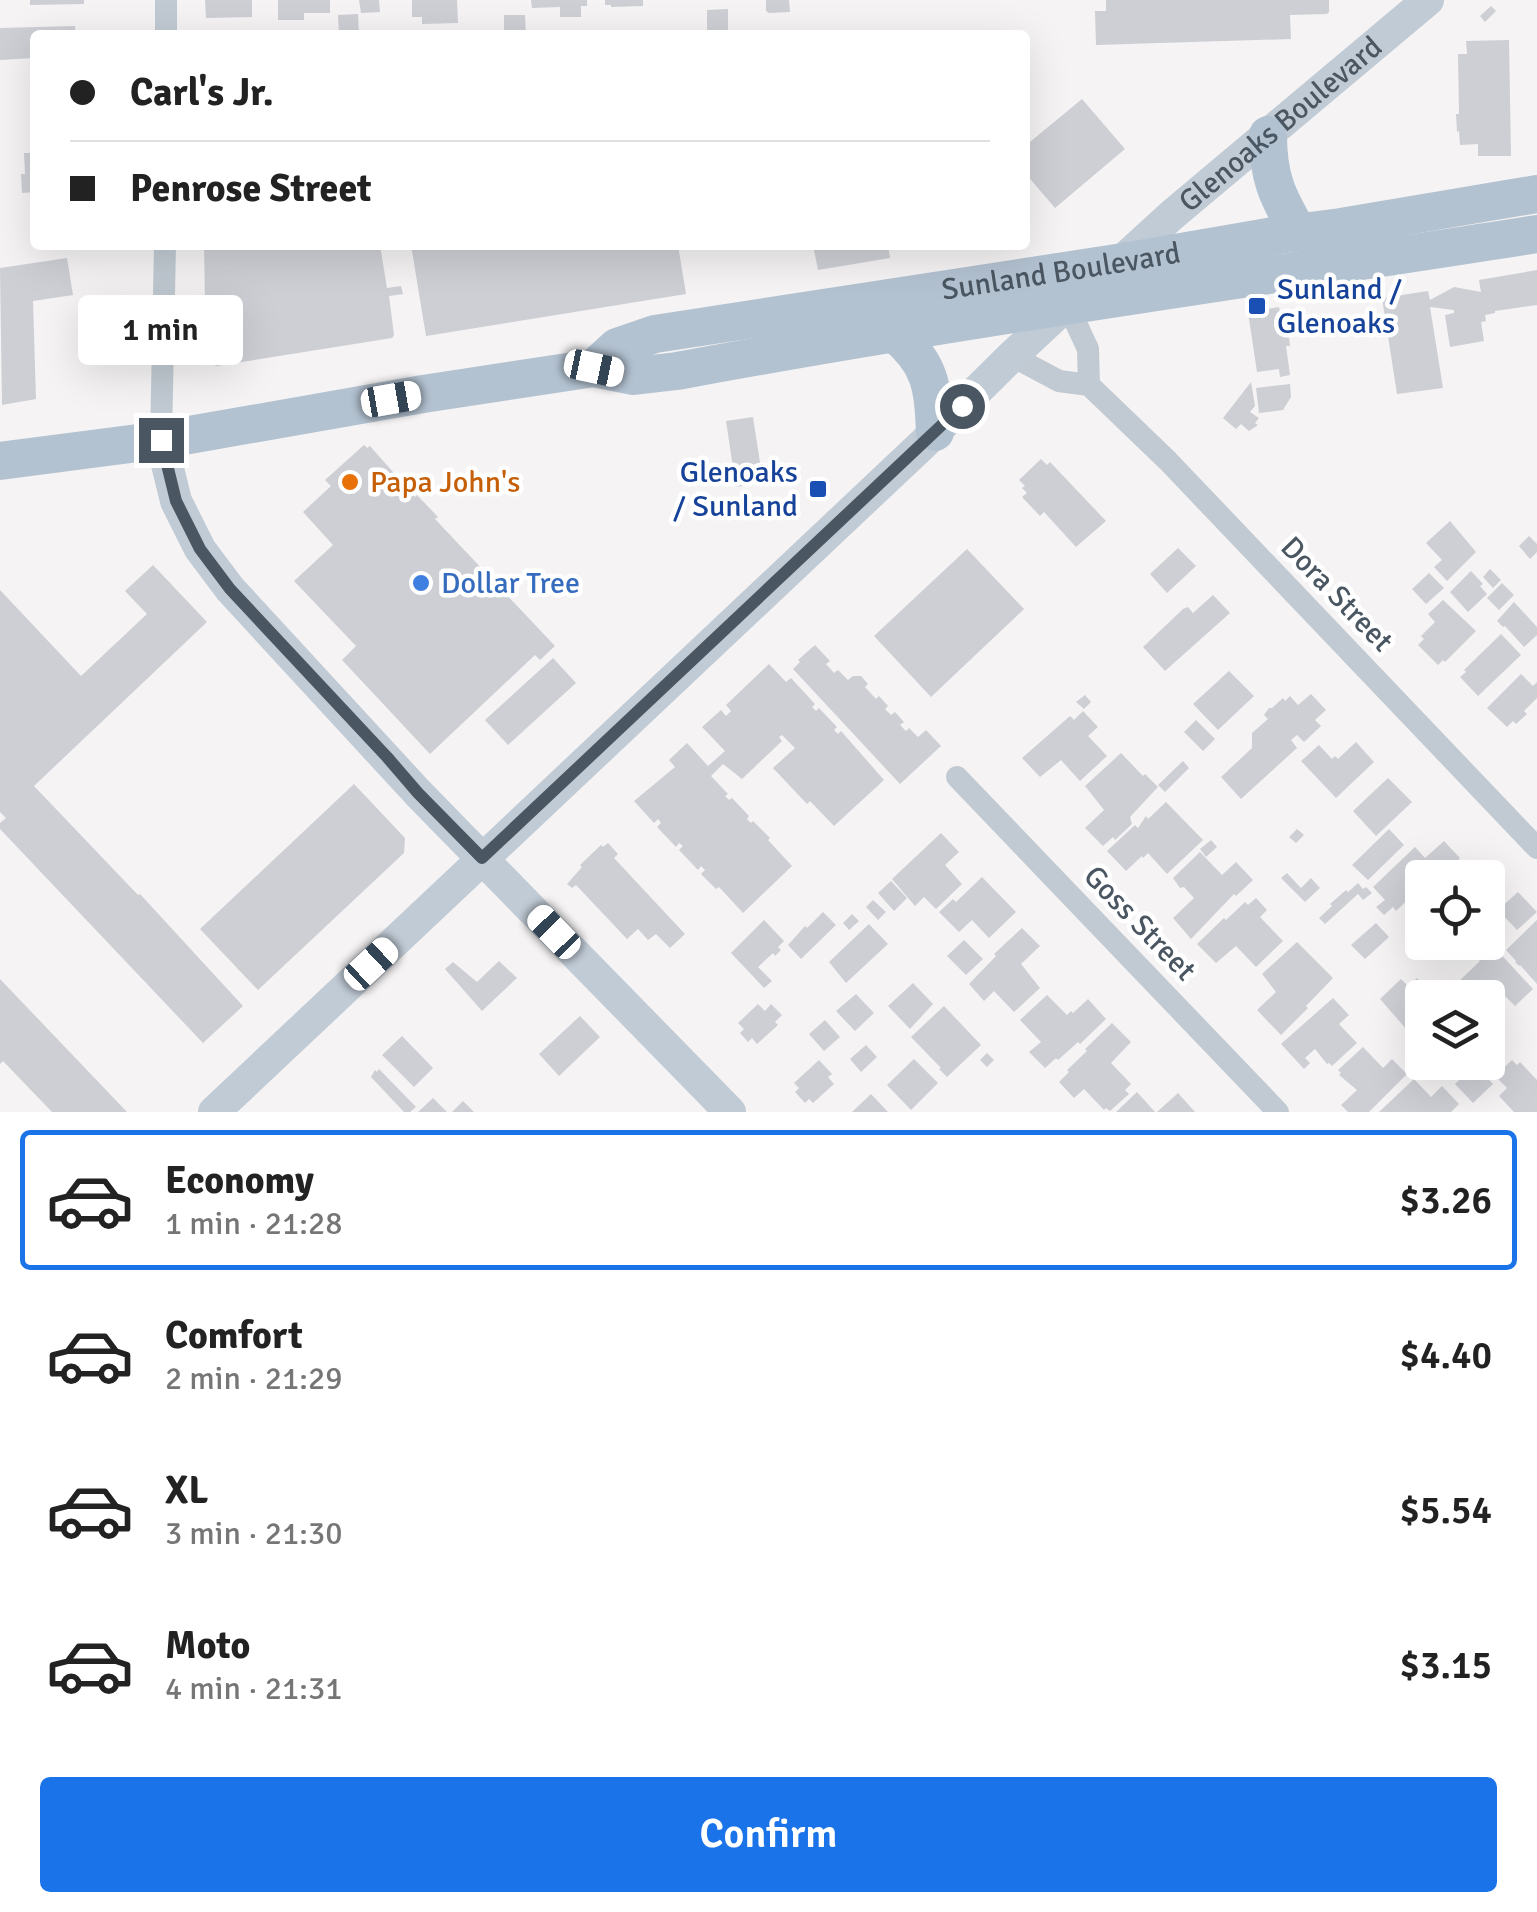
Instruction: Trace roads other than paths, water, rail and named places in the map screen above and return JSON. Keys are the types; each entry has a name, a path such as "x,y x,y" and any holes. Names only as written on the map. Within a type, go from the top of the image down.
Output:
{"main road":[{"name":"Glenoaks Boulevard","path":"214,1112 1067,304 1123,262 1172,215 1428,0"},
{"path":"1268,135 1268,162 1274,186 1298,232"},
{"name":"Sunland Boulevard","path":"594,368 617,348 656,334 1537,194"},
{"name":"Sunland Boulevard","path":"0,462 161,440 594,368 634,376 1067,304 1537,234"},
{"path":"894,332 910,345 929,373 935,432"},
{"path":"161,440 176,501 200,549 220,576 418,793 730,1112"}],"street":[{"path":"166,0 166,30"},
{"path":"161,440 166,250"},
{"path":"1067,304 1088,348 1089,385"},
{"name":"Dora Street","path":"1012,356 1060,380 1089,385 1168,460 1537,848"},
{"name":"Goss Street","path":"958,777 1278,1112"}],"place":[{"name":"Sunland / Glenoaks","path":"1257,306"},
{"name":"Papa John's","path":"350,482"},
{"name":"Glenoaks / Sunland","path":"818,489"},
{"name":"Dollar Tree","path":"421,583"}]}
